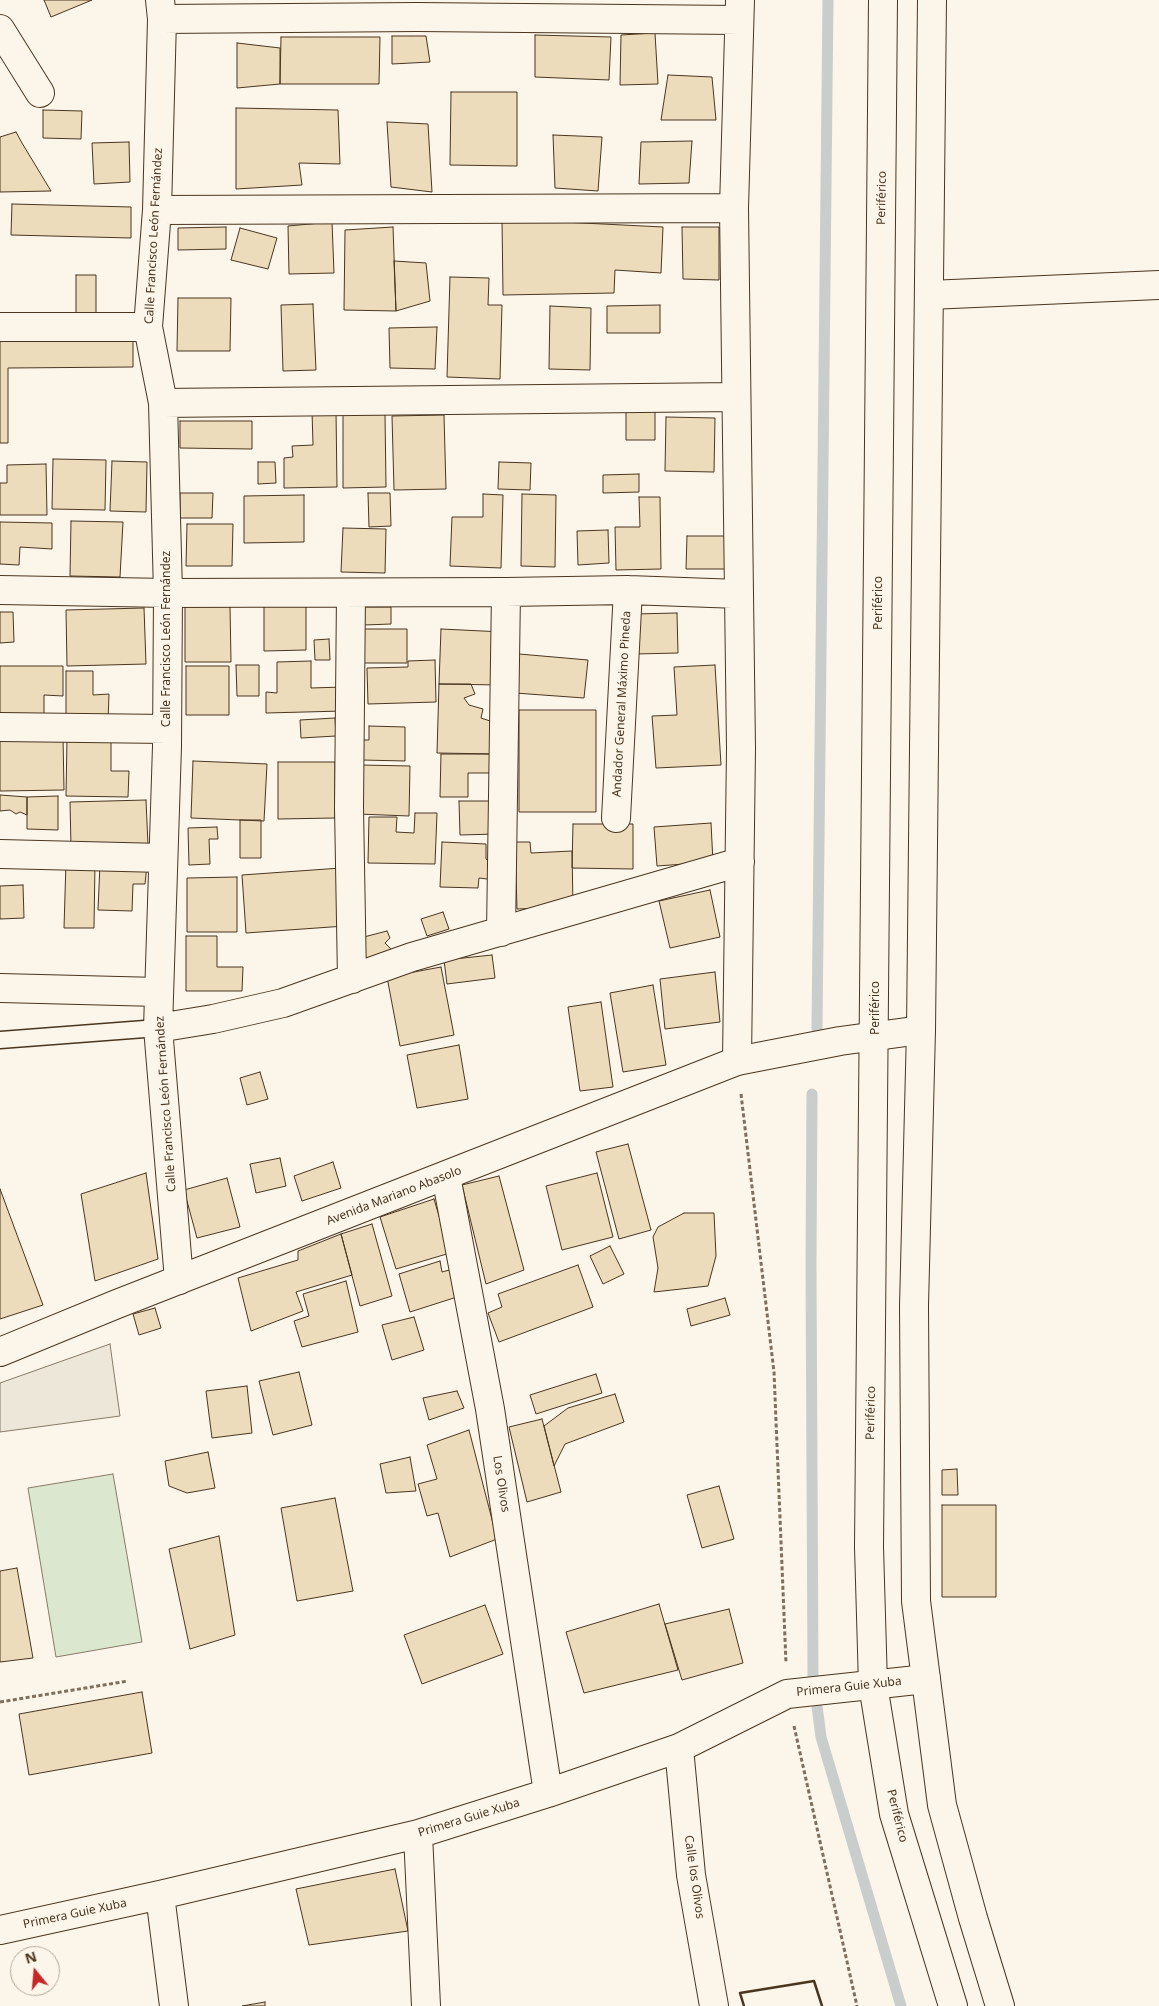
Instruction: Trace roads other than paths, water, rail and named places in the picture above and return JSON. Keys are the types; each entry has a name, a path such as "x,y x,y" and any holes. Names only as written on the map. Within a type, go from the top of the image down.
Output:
{"street":[{"name":"Periférico","path":"883,0 876,1036 870,1547 873,1685 894,1814 953,2006"},
{"path":"932,0 921,1030 914,1335 916,1601 942,1805 973,1918 1000,2006"},
{"path":"161,10 417,8 739,10 734,208 741,748 737,1061"},
{"name":"Calle Francisco León Fernández","path":"161,10 157,210 148,327 163,403 168,594 167,729 158,1028 179,1280"},
{"path":"0,30 40,93"},
{"path":"157,210 734,208"},
{"path":"929,295 1159,285"},
{"path":"0,327 148,327"},
{"path":"163,403 736,397"},
{"path":"0,590 168,594 628,590 739,594"},
{"name":"Andador General Máximo Pineda","path":"616,818 628,590"},
{"path":"501,932 506,592"},
{"path":"351,593 349,807 352,979"},
{"path":"0,727 167,729"},
{"path":"0,854 164,858"},
{"path":"158,1028 213,1019 283,1003 412,958 740,862"},
{"path":"0,988 159,992"},
{"name":"Avenida Mariano Abasolo","path":"0,1352 737,1061 840,1041 921,1030"},
{"name":"Los Olivos","path":"446,1176 490,1409 548,1792"},
{"name":"Primera Guie Xuba","path":"0,1930 160,1895 418,1834 679,1748 793,1693 926,1679"},
{"name":"Calle los Olivos","path":"679,1748 691,1874 714,2006"},
{"path":"418,1834 426,2006"},
{"path":"160,1895 174,2006"}],"lane":[{"path":"0,1040 158,1028"}],"waterway":[{"path":"817,1028 828,0"},
{"path":"812,1094 813,1675 821,1737 901,2006"}]}
